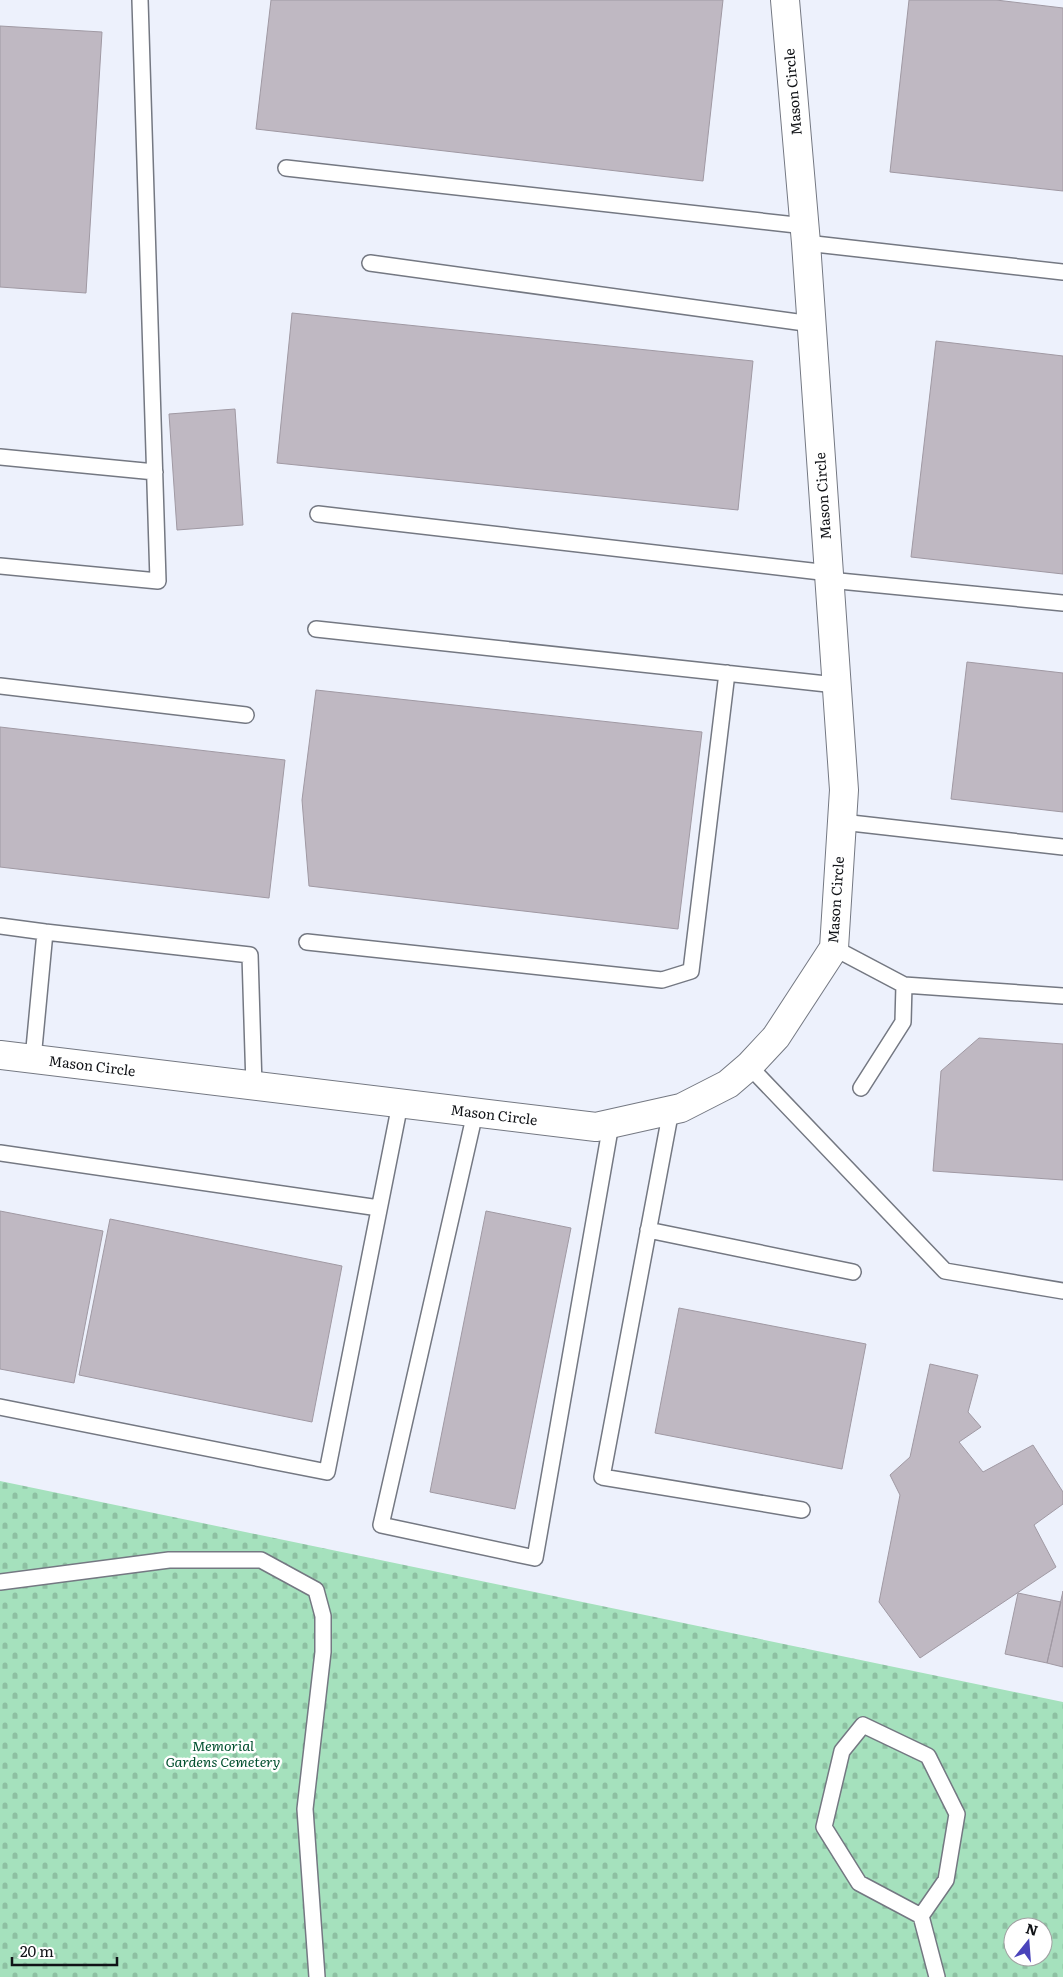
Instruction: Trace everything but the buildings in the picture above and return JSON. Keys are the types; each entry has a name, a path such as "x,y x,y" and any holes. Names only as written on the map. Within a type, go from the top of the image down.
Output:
{"street":[{"name":"Mason Circle","path":"0,1055 596,1127 681,1108 728,1084 749,1066 776,1037 834,948 844,790 812,324 785,0"}],"lane":[{"path":"0,566 158,581 140,0"},
{"path":"286,168 805,235 1063,272"},
{"path":"370,263 812,324"},
{"path":"0,457 155,472"},
{"path":"318,514 829,577 1063,603"},
{"path":"316,629 836,685"},
{"path":"307,942 662,980 691,971 727,673"},
{"path":"0,686 246,715"},
{"path":"842,822 1063,847"},
{"path":"0,926 250,955 254,1086"},
{"path":"34,1059 45,932"},
{"path":"834,948 904,985 1063,996"},
{"path":"861,1088 903,1022 904,985"},
{"path":"749,1066 945,1271 1063,1292"},
{"path":"0,1407 327,1472 400,1104"},
{"path":"671,1110 602,1477 802,1510"},
{"path":"476,1113 381,1526 535,1558 611,1124"},
{"path":"0,1153 379,1208"},
{"path":"648,1230 853,1272"},
{"path":"0,1582 169,1560 261,1560 316,1590 323,1616 323,1652 305,1809 317,1977"},
{"path":"921,1916 946,1880 957,1814 928,1756 863,1725 842,1751 824,1827 859,1883 921,1916 937,1977"}],"green space":[{"name":"Memorial Gardens Cemetery","path":"0,1481 1063,1702 1063,1977 0,1977"}]}
